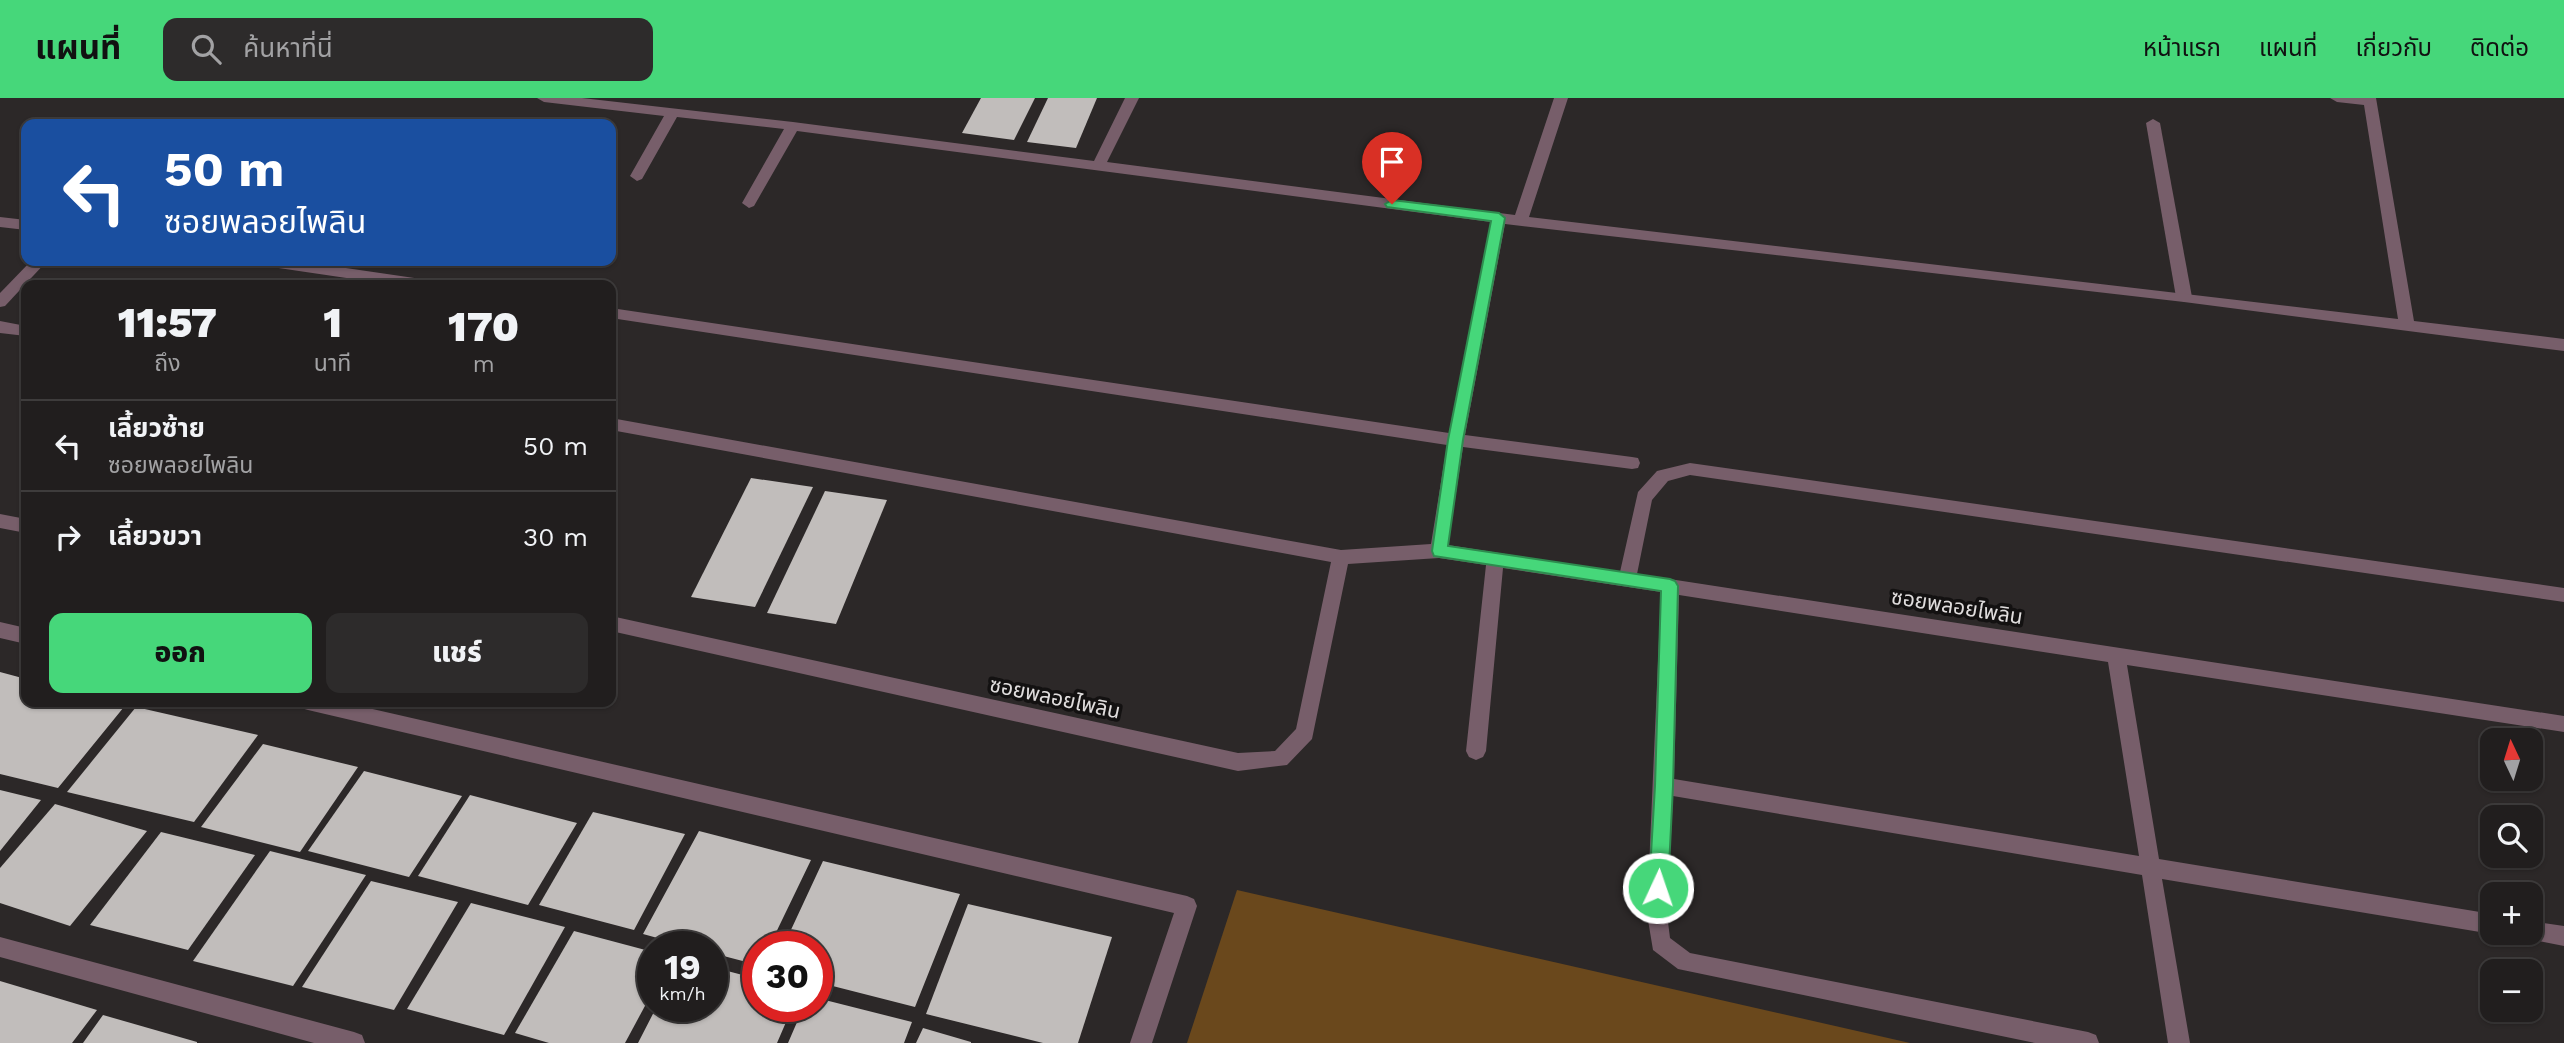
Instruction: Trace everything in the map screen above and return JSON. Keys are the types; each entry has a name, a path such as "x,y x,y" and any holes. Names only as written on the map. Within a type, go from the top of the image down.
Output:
{"street":[{"path":"544,98 793,126 1520,221 2184,297 2564,345"},
{"path":"1098,167 1132,98"},
{"path":"1520,221 1561,98"},
{"path":"2337,98 2370,100 2407,325"},
{"path":"637,176 672,114"},
{"path":"2153,123 2184,297"},
{"path":"749,203 793,126"},
{"path":"1440,551 1456,440 1499,218"},
{"path":"0,222 21,224"},
{"path":"21,280 35,266"},
{"path":"299,266 394,280"},
{"path":"0,302 21,280"},
{"path":"616,314 1456,440 1632,463"},
{"path":"0,327 21,330"},
{"name":"ซอยพลอยไพลิน","path":"616,425 1341,557 1440,551 2564,724"},
{"path":"1627,580 1644,497 1662,475 1690,469 2564,595"},
{"path":"0,521 21,525"},
{"name":"ซอยพลอยไพลิน","path":"616,625 1238,762 1280,759 1305,733 1341,557"},
{"path":"1476,751 1495,560"},
{"path":"1670,586 1657,914 1660,943 1685,962 2088,1043"},
{"path":"0,630 21,635"},
{"path":"2116,655 2179,1043"},
{"path":"330,707 1186,906 1141,1043"},
{"path":"1664,786 2480,922"},
{"path":"2543,933 2564,936"},
{"path":"0,947 354,1043"}],"shaded area":[{"path":"1237,890 1910,1043 1187,1043"}],"building":[{"path":"981,98 1035,98 1014,140 962,133"},
{"path":"1048,98 1097,98 1076,148 1027,142"},
{"path":"751,478 813,487 755,607 691,597"},
{"path":"825,491 887,500 836,624 767,613"},
{"path":"0,672 21,678 21,707 124,707 58,788 0,774"},
{"path":"136,707 258,735 194,822 67,792"},
{"path":"263,744 358,767 300,852 201,827"},
{"path":"364,771 462,796 409,877 308,851"},
{"path":"0,790 41,800 0,851"},
{"path":"470,795 577,823 528,905 418,876"},
{"path":"55,804 147,831 70,926 0,903 0,868"},
{"path":"593,812 685,834 634,930 539,905"},
{"path":"699,831 811,860 777,931 742,931 742,961 728,957 728,931 645,931"},
{"path":"161,832 255,855 188,950 90,925"},
{"path":"270,851 366,875 293,986 193,961"},
{"path":"823,861 960,894 915,1007 833,986 833,931 790,931"},
{"path":"371,881 458,902 394,1010 302,987"},
{"path":"471,903 565,927 504,1035 407,1009"},
{"path":"968,904 1112,937 1078,1043 1043,1043 926,1014"},
{"path":"574,931 637,948 637,1021 625,1043 549,1043 515,1033"},
{"path":"728,971 742,975 742,1022 786,1022 777,1043 638,1043 649,1022 728,1022"},
{"path":"0,981 97,1010 72,1043 0,1043"},
{"path":"833,1002 912,1022 904,1043 788,1043 797,1022 833,1022"},
{"path":"103,1015 197,1042 197,1043 83,1043"},
{"path":"923,1028 971,1042 971,1043 916,1043"}],"route":[{"path":"1392,204 1499,218 1456,440 1440,551 1670,586 1658,888"}]}
